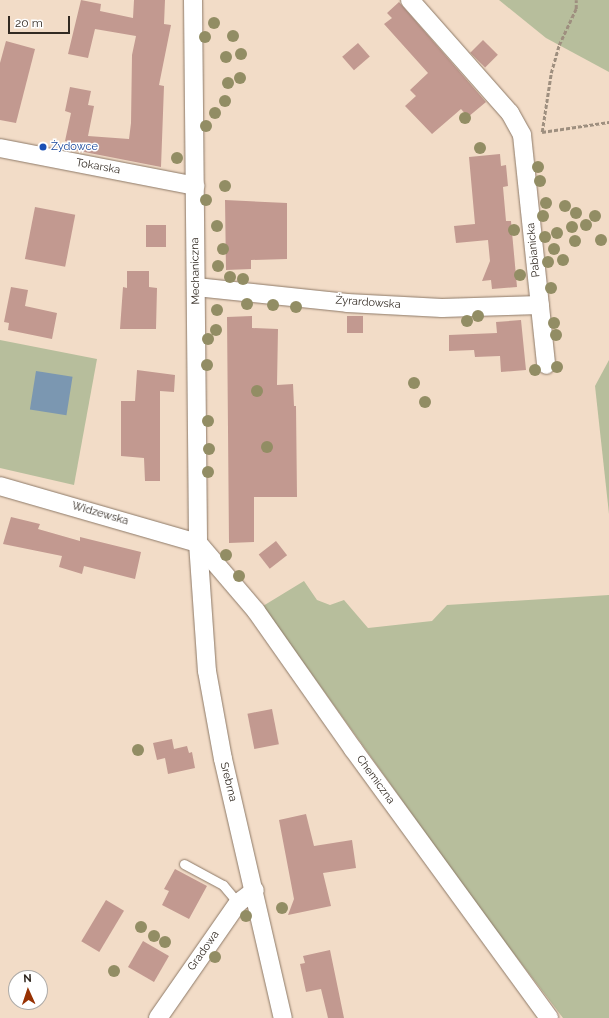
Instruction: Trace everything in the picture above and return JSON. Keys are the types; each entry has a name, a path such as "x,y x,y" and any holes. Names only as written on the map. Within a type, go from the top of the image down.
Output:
{"street":[{"name":"Mechaniczna","path":"193,0 198,543"},
{"name":"Pabianicka","path":"410,0 510,113 522,135 546,365"},
{"name":"Tokarska","path":"0,148 195,186"},
{"name":"Żyrardowska","path":"196,287 348,302 442,308 540,305"},
{"name":"Widzewska","path":"0,486 198,543"},
{"name":"Srebrna","path":"198,543 212,712 255,890 283,1018"},
{"name":"Chemiczna","path":"198,543 256,611 358,756 549,1018"},
{"name":"Gradowa","path":"158,1018 238,903 255,890"}],"lane":[{"path":"184,864 223,885 238,903"}],"path":[{"path":"542,132 551,73 559,45 576,9 576,0"},
{"path":"522,135 609,122"}],"green space":[{"path":"499,0 609,0 609,72 546,38"},
{"path":"0,340 97,359 74,485 0,468"},
{"path":"609,360 609,514 595,386"},
{"path":"304,581 317,600 330,605 344,600 368,628 432,621 447,605 609,595 609,1018 563,1018 482,912 263,606"}],"water":[{"path":"36,371 73,377 66,415 30,410"}],"building":[{"path":"81,0 101,4 100,11 133,18 134,0 165,0 164,24 171,25 159,85 164,86 161,167 69,149 70,142 65,141 71,113 65,111 70,87 91,91 88,105 94,106 88,136 129,139 131,123 132,55 136,36 95,29 88,58 68,54"},
{"path":"399,2 486,102 468,117 461,109 432,134 405,106 416,96 410,90 428,73 384,24 392,18 387,13"},
{"path":"483,40 498,55 485,68 470,53"},
{"path":"6,41 35,49 16,123 0,120 0,63"},
{"path":"358,43 370,57 354,70 342,57"},
{"path":"500,154 501,166 506,165 508,186 503,187 506,221 511,221 517,287 492,289 491,280 482,281 490,261 488,240 456,243 454,226 475,224 469,157"},
{"path":"225,200 287,203 287,259 251,260 251,269 226,270"},
{"path":"35,207 75,215 65,267 25,259"},
{"path":"146,225 166,225 166,247 146,247"},
{"path":"127,271 149,271 149,287 157,288 156,329 120,329 123,287 127,288"},
{"path":"11,287 28,290 25,306 57,313 52,339 8,330 9,323 4,322"},
{"path":"252,316 252,328 278,329 277,385 293,384 294,406 296,406 297,497 254,497 254,542 229,543 227,317"},
{"path":"347,316 363,316 363,333 347,333"},
{"path":"521,320 526,370 501,372 500,356 475,357 474,350 449,351 449,335 497,333 496,322"},
{"path":"137,370 175,375 174,392 160,391 160,481 145,481 144,458 121,456 121,401 135,401"},
{"path":"11,517 40,524 38,529 80,541 80,537 141,552 135,579 84,566 82,574 59,567 62,556 3,544"},
{"path":"276,541 287,555 270,569 259,555"},
{"path":"272,709 279,744 254,749 247,714"},
{"path":"172,739 174,749 187,746 189,753 192,752 195,768 168,774 165,758 157,760 153,743"},
{"path":"306,814 314,846 352,840 356,868 323,873 331,906 288,915 294,899 279,820"},
{"path":"175,869 207,886 189,919 162,905 169,891 164,889"},
{"path":"106,900 124,911 99,952 81,941"},
{"path":"143,941 169,956 154,982 128,967"},
{"path":"330,950 344,1018 328,1018 321,989 306,992 300,964 305,963 303,956"}],"place":[{"name":"Żydowce","path":"43,147"}]}
